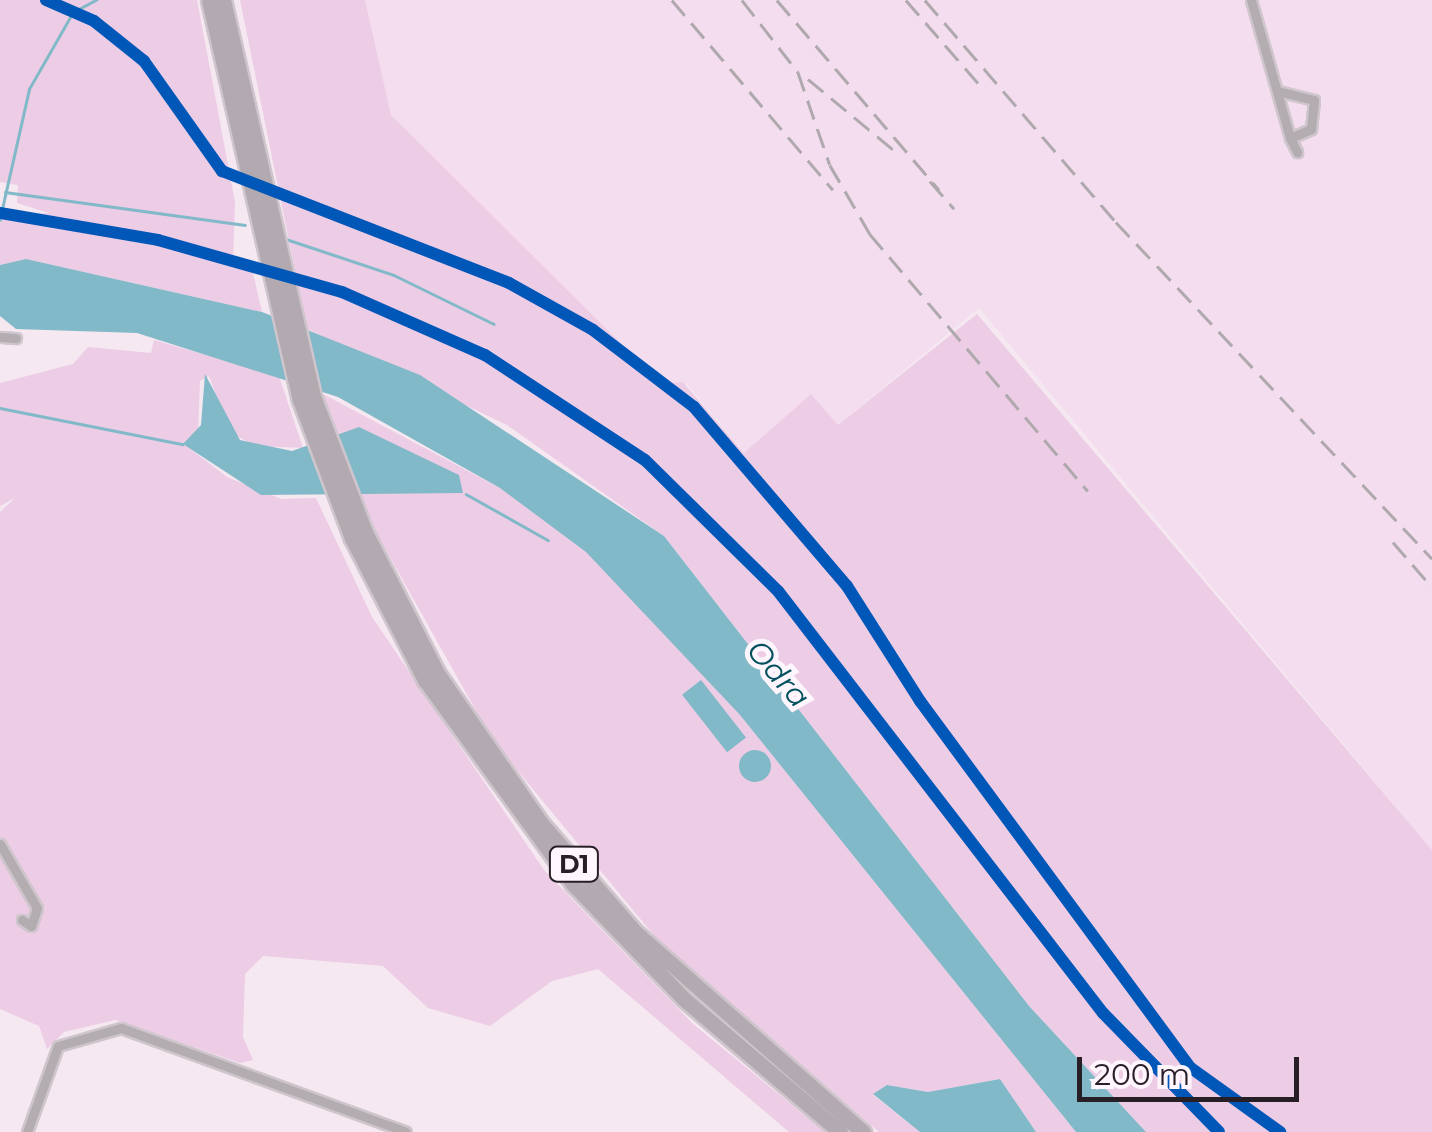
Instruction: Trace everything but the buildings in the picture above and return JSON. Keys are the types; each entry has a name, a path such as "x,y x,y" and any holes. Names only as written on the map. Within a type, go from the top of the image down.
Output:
{"highway":[{"name":"D1","path":"209,0 236,104 283,344 358,535 425,680 529,832 684,999 840,1132"},
{"name":"D1","path":"223,0 236,104"},
{"name":"D1","path":"358,535 437,673 540,822 690,986 863,1132"}],"street":[{"path":"1251,0 1297,152"},
{"path":"1279,90 1307,95 1318,108 1312,129 1290,138"},
{"path":"0,337 16,338"},
{"path":"0,844 36,908 32,926 22,920"},
{"path":"28,1132 58,1046 121,1028 406,1132"}],"shaded area":[{"path":"0,0 197,0 235,202 233,264 253,273 262,312 26,259 0,265 0,216 49,213 17,203 18,185 0,182"},
{"path":"240,0 365,0 391,115 662,384 683,382 744,453 811,394 838,425 977,314 1432,850 1432,1132 1146,1132 1029,1006 664,536 507,425 307,329"},
{"path":"365,0 1432,0 1432,850 979,308 838,425 811,394 745,453 687,384 662,384 391,115"},
{"path":"154,340 279,376 303,448 256,446 229,432 209,376 200,381 198,433 184,444 227,477 281,499 316,498 372,617 544,870 693,1024 825,1132 789,1132 598,969 552,981 490,1026 428,1008 383,966 263,956 245,974 243,1037 253,1060 240,1063 115,1020 64,1032 47,1049 39,1026 0,1009 0,512 15,498 0,506 0,383 73,364 88,347 151,353"},
{"path":"321,393 500,488 586,551 740,715 1076,1132 1036,1132 1000,1079 928,1092 887,1085 873,1095 920,1132 879,1132 657,939 493,741 373,527"}],"water":[{"path":"26,259 262,312 420,375 664,536 1029,1006 1146,1132 1076,1132 740,715 586,552 500,488 338,397 137,333 16,329 0,316 0,265"},
{"path":"205,374 240,440 292,451 359,427 459,475 463,493 261,495 183,444 201,425"},
{"path":"701,680 746,738 727,752 682,695"},
{"path":"755,750 767,754 771,766 767,778 755,782 743,778 739,766 743,754"},
{"path":"1000,1079 1036,1132 920,1132 873,1094 887,1085 928,1092"}],"waterway":[{"path":"75,11 96,0"},
{"path":"2,209 29,89 72,14"},
{"path":"5,192 245,225"},
{"path":"283,238 394,275 494,324"},
{"path":"0,408 182,444"},
{"path":"466,494 548,540"}],"railway":[{"path":"672,0 833,190"},
{"path":"742,0 798,72 830,165 870,234 1088,491"},
{"path":"777,0 939,190"},
{"path":"906,0 980,85"},
{"path":"925,0 1116,222 1432,559"},
{"path":"808,79 900,155"},
{"path":"930,181 954,209"},
{"path":"1393,542 1432,587"}],"cycle path":[{"path":"46,0 94,21 144,61 222,171 509,283 593,330 694,407 847,586 920,701 1191,1068 1280,1132"},
{"path":"0,213 158,240 342,292 485,355 645,460 778,591 1103,1013 1219,1132"}],"water label":[{"name":"Odra","path":"778,674"}]}
